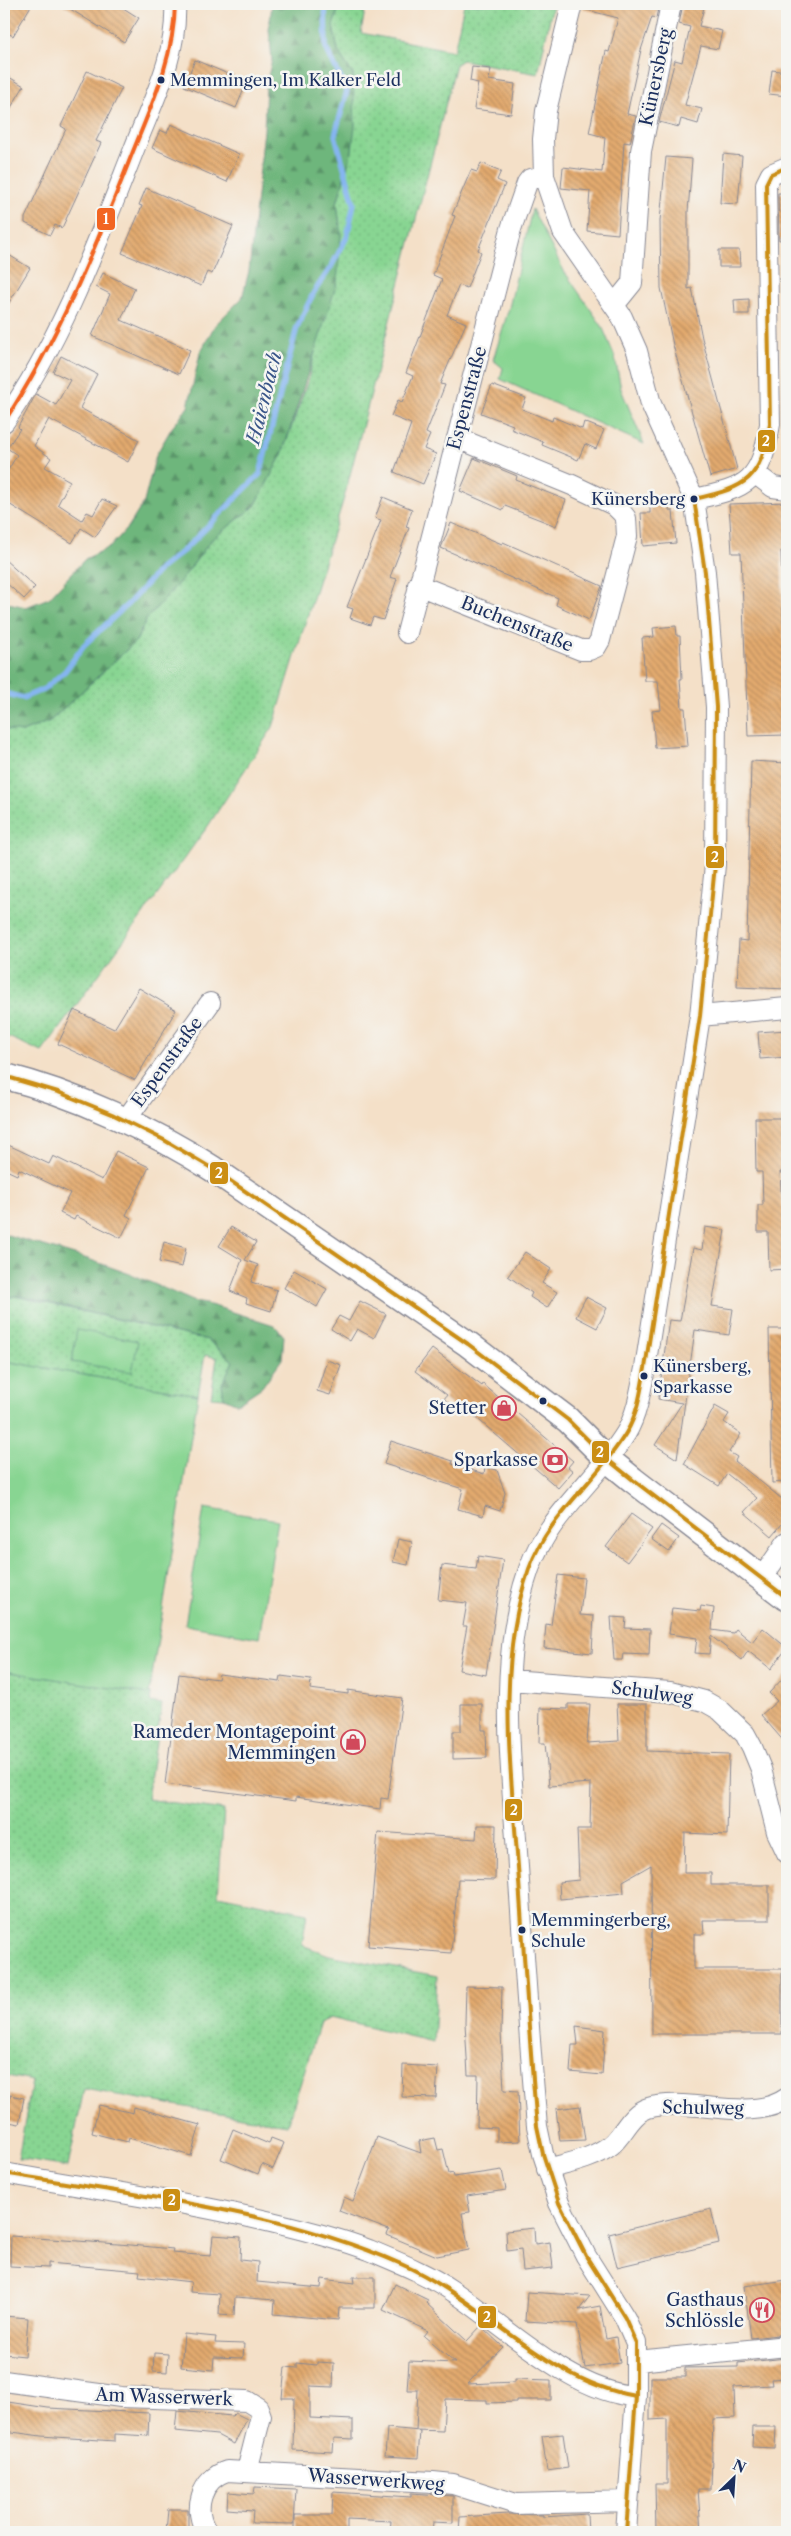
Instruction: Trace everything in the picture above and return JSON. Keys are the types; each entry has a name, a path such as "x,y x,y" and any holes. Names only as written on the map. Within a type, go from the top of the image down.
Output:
{"street":[{"path":"4,422 36,374 95,252 167,64 176,21 175,4"},
{"path":"572,4 546,111 543,139 544,176 563,232 615,304 637,350 650,404 660,429 687,480 694,499 712,650 717,762 716,865 700,1016 640,1395 627,1432 551,1529 533,1558 522,1594 510,1680 512,1781 537,2126 547,2169 570,2225 632,2331 638,2361 626,2532"},
{"name":"Künersberg","path":"615,304 626,294 632,283 641,151 671,4"},
{"path":"694,499 727,492 742,484 756,474 764,454 770,424 766,184 779,171"},
{"name":"Espenstraße","path":"406,633 511,229 524,189 530,179 544,176"},
{"name":"Buchenstraße","path":"418,585 559,643 589,650 596,647 600,640 620,570 627,527 626,518 614,505 572,485 457,438"},
{"path":"756,474 773,486 787,489"},
{"name":"Espenstraße","path":"125,1121 210,1003"},
{"path":"700,1016 787,1008"},
{"path":"4,1076 84,1104 125,1121 178,1147 213,1168 468,1344 568,1420 607,1459 787,1598"},
{"path":"761,1579 787,1542"},
{"name":"Schulweg","path":"510,1680 670,1692 689,1696 720,1710 745,1734 752,1747 761,1769 777,1832 787,1853"},
{"name":"Schulweg","path":"547,2169 596,2155 612,2144 633,2118 647,2108 668,2105 763,2109 787,2098"},
{"path":"4,2173 242,2215 327,2236 368,2250 413,2269 450,2289 553,2364 592,2384 624,2396 636,2396"},
{"path":"638,2361 787,2346"},
{"name":"Am Wasserwerk","path":"4,2381 121,2397 247,2401 258,2408 261,2416 247,2471"},
{"name":"Wasserwerkweg","path":"207,2532 202,2522 201,2511 204,2489 218,2474 247,2471 452,2484 516,2504 628,2501"}],"green space":[{"path":"272,4 340,4 333,26 338,51 353,75 355,125 352,150 337,203 341,235 337,283 282,454 255,506 211,540 183,578 147,618 136,641 50,721 22,732 4,729 4,602 26,607 49,598 85,559 110,547 129,526 144,502 156,455 171,429 188,407 200,353 215,325 242,298 249,271 264,130 266,84 272,60 269,29"},
{"path":"340,4 366,4 361,33 454,51 464,4 553,4 538,74 462,60 456,64 344,498 273,727 208,826 42,1052 4,1035 4,729 22,732 50,721 136,641 147,618 183,578 211,540 255,506 282,454 308,380 320,332 341,235 337,203 352,150 353,75 338,51 333,26"},
{"path":"532,209 564,271 602,326 615,357 621,389 644,444 500,379 503,368 493,360 509,308"},
{"path":"4,1234 88,1259 138,1277 193,1301 274,1325 284,1336 282,1359 262,1387 237,1404 224,1398 222,1384 233,1361 208,1340 28,1298 15,1296 4,1299"},
{"path":"15,1296 208,1340 233,1361 222,1384 224,1398 211,1397 217,1358 205,1355 198,1395 4,1361 4,1299"},
{"path":"77,1330 138,1341 132,1372 72,1362"},
{"path":"4,1361 198,1395 149,1694 4,1671"},
{"path":"204,1508 278,1520 259,1638 185,1625"},
{"path":"4,1671 151,1694 150,1702 162,1704 147,1799 224,1810 218,1895 307,1913 302,1945 329,1955 437,1976 433,2042 330,2017 320,2023 287,2125 84,2089 68,2167 18,2159 32,2081 4,2075"}],"building":[{"path":"12,4 32,4 13,36 4,31 4,18"},
{"path":"62,4 117,4 139,18 124,42"},
{"path":"584,4 659,4 656,18 652,17 641,50 627,114 636,116 630,143 624,142 618,234 587,231 590,191 561,188 563,167 602,172 605,137 589,133 606,51 609,52 618,18 583,9"},
{"path":"683,4 705,4 699,26 722,31 718,49 701,46 685,105 702,109 698,124 681,119 679,127 659,122 675,60 682,62 690,27 679,24"},
{"path":"195,60 247,82 236,108 184,86"},
{"path":"472,67 491,69 489,80 515,84 511,114 474,109 478,83 470,81"},
{"path":"772,70 787,72 787,96 769,94"},
{"path":"87,71 122,88 96,141 101,143 62,228 55,225 50,235 25,223 25,218 66,129 61,126"},
{"path":"4,74 24,86 4,119"},
{"path":"171,124 239,154 227,182 152,148 160,130 167,133"},
{"path":"723,154 742,156 738,204 720,203"},
{"path":"666,157 692,159 688,212 688,289 692,288 702,338 737,469 710,477 673,345 661,288 660,221"},
{"path":"481,163 501,171 497,180 505,184 478,250 481,252 467,288 459,285 447,315 466,323 440,384 445,385 426,433 430,435 424,449 436,454 423,484 394,472 411,424 391,416 398,400 402,402 413,376 406,373 442,279 433,275 455,216 452,215 471,170 477,172"},
{"path":"146,188 233,226 212,274 207,272 201,286 122,253 142,206 139,205"},
{"path":"778,193 787,193 787,239 779,240"},
{"path":"719,250 739,250 740,267 719,267"},
{"path":"4,252 30,268 4,311"},
{"path":"103,273 135,288 121,320 190,350 179,374 92,336 110,294 96,287"},
{"path":"749,299 749,314 735,314 734,300"},
{"path":"61,356 97,374 80,408 139,440 128,462 49,419 34,446 51,458 45,467 70,481 58,504 82,520 87,512 93,515 102,499 117,506 95,537 81,528 72,543 4,501 4,477 17,455 7,448 20,429 18,427 36,394 56,405 70,380 53,372"},
{"path":"492,385 526,398 522,409 552,421 553,417 582,429 584,422 604,430 596,449 585,444 578,460 542,445 543,442 511,429 513,425 481,413"},
{"path":"474,458 517,476 516,480 566,500 556,526 505,506 503,510 460,491"},
{"path":"383,497 412,509 406,527 409,528 390,577 397,579 383,620 373,617 370,625 350,618 353,609 347,607 381,520 375,518"},
{"path":"787,502 787,551 781,551 787,735 748,736 741,553 732,553 729,504"},
{"path":"669,504 669,511 673,511 676,543 643,546 641,513 650,513 650,505"},
{"path":"451,523 502,544 503,542 602,586 589,620 556,605 558,598 441,548"},
{"path":"4,559 35,587 24,599 4,581"},
{"path":"676,626 677,636 680,636 682,708 685,708 688,746 655,748 652,711 661,710 658,681 645,681 642,638 654,637 653,628"},
{"path":"751,761 787,763 787,989 737,987 739,940 747,941"},
{"path":"139,988 176,1010 135,1080 58,1044 74,1010 114,1029"},
{"path":"787,1030 787,1057 760,1059 758,1032"},
{"path":"755,1118 787,1118 787,1172 780,1172 782,1206 787,1206 787,1269 769,1270 768,1232 758,1232 758,1205 763,1205 762,1172 756,1172"},
{"path":"4,1143 49,1164 53,1156 102,1180 116,1151 149,1167 126,1215 131,1218 121,1238 76,1216 74,1220 60,1213 70,1193 19,1169 17,1175 4,1169"},
{"path":"231,1227 256,1242 245,1260 258,1265 251,1282 277,1290 271,1311 246,1303 247,1298 230,1291 242,1260 219,1246"},
{"path":"705,1227 725,1230 712,1306 733,1309 729,1335 695,1330 677,1459 655,1445 682,1403 658,1399 669,1320 680,1321 693,1248 702,1250"},
{"path":"164,1242 186,1248 182,1267 159,1262"},
{"path":"525,1252 551,1269 542,1283 557,1292 547,1308 530,1297 532,1293 508,1276"},
{"path":"294,1270 327,1289 317,1307 284,1288"},
{"path":"586,1297 607,1308 597,1328 576,1317"},
{"path":"360,1301 386,1314 374,1338 357,1329 350,1341 331,1329 339,1316 349,1321"},
{"path":"769,1329 787,1329 787,1482 772,1483"},
{"path":"432,1349 482,1386 483,1384 573,1461 568,1467 573,1471 558,1488 466,1409 463,1413 444,1399 447,1395 415,1371"},
{"path":"327,1360 341,1365 330,1395 317,1391"},
{"path":"715,1406 729,1414 724,1422 741,1434 729,1452 737,1457 735,1461 787,1503 787,1518 772,1536 744,1512 757,1498 727,1474 719,1486 684,1464"},
{"path":"391,1441 453,1461 452,1464 484,1474 485,1467 497,1470 505,1493 500,1511 485,1506 483,1516 458,1509 463,1489 384,1464"},
{"path":"631,1514 652,1529 627,1562 606,1547"},
{"path":"661,1525 679,1538 669,1552 651,1539"},
{"path":"398,1539 412,1542 408,1565 393,1562"},
{"path":"478,1556 503,1560 486,1675 459,1670 467,1626 463,1626 467,1603 438,1600 442,1565 476,1569"},
{"path":"558,1575 584,1578 580,1615 594,1616 592,1653 544,1648 546,1624 551,1625"},
{"path":"701,1606 714,1608 712,1630 733,1633 736,1629 752,1642 763,1628 787,1648 771,1669 748,1651 742,1660 711,1636 709,1654 695,1653 697,1638 669,1634 672,1608 700,1611"},
{"path":"611,1617 626,1618 625,1628 650,1629 649,1655 623,1654 622,1660 614,1660"},
{"path":"179,1674 218,1679 219,1674 280,1682 281,1676 311,1680 310,1689 348,1694 348,1690 402,1698 388,1799 381,1798 380,1809 296,1797 296,1801 165,1784"},
{"path":"787,1674 787,1745 761,1715 777,1701 769,1693"},
{"path":"461,1704 482,1704 482,1730 486,1730 487,1758 453,1759 453,1731 461,1731"},
{"path":"568,1704 590,1704 587,1743 619,1741 617,1704 647,1704 647,1751 729,1754 727,1835 685,1833 684,1873 711,1873 711,1885 769,1885 769,1920 703,1920 704,1934 694,1934 694,1969 782,1969 782,2034 652,2034 651,1865 623,1881 624,1893 560,1899 559,1882 579,1880 577,1829 590,1829 591,1783 549,1786 545,1743 539,1743 540,1708 568,1709"},
{"path":"477,1825 496,1825 495,1880 458,1879 451,1953 368,1946 378,1832 476,1839"},
{"path":"466,1986 502,1987 501,2033 504,2090 518,2091 520,2141 497,2142 497,2128 477,2127 478,2075 468,2075 465,2023"},
{"path":"576,2026 605,2030 602,2075 570,2072 572,2045 578,2045"},
{"path":"403,2065 438,2067 436,2098 402,2097"},
{"path":"10,2095 24,2098 19,2124 4,2121 4,2097 10,2098"},
{"path":"99,2105 133,2113 134,2107 200,2125 191,2156 129,2138 128,2142 92,2133"},
{"path":"580,2106 585,2140 560,2141 556,2109"},
{"path":"233,2129 269,2144 271,2138 284,2143 273,2169 262,2164 258,2174 221,2159"},
{"path":"377,2137 421,2153 419,2141 435,2138 438,2150 443,2149 449,2174 453,2173 454,2177 502,2170 506,2190 467,2196 470,2212 462,2213 469,2250 437,2256 387,2235 389,2230 339,2211 344,2197 353,2201"},
{"path":"711,2209 719,2243 617,2267 609,2234"},
{"path":"534,2228 535,2244 550,2242 553,2268 523,2271 521,2249 507,2251 506,2231"},
{"path":"213,2235 241,2237 240,2260 258,2262 257,2282 321,2288 322,2279 354,2283 353,2277 375,2277 375,2308 339,2308 338,2320 274,2314 275,2300 235,2297 234,2315 219,2314 220,2294 190,2292 191,2282 139,2276 140,2271 48,2263 48,2268 10,2266 11,2236 173,2249 172,2253 211,2256"},
{"name":"Gasthaus Schlössle","path":"787,2280 787,2334 751,2338 744,2286"},
{"path":"395,2284 428,2300 426,2303 467,2341 481,2326 503,2347 467,2384 515,2382 515,2379 551,2380 551,2400 516,2400 516,2402 487,2403 487,2400 445,2399 443,2431 416,2430 418,2390 407,2390 409,2361 455,2363 424,2336 428,2331 383,2310"},
{"path":"527,2292 590,2296 579,2310 600,2306 606,2339 616,2337 620,2363 585,2368 577,2324 525,2321"},
{"path":"4,2316 28,2318 25,2356 4,2354"},
{"path":"184,2334 216,2337 215,2343 244,2344 243,2358 214,2357 213,2370 181,2367"},
{"path":"154,2353 168,2354 167,2372 153,2371"},
{"path":"787,2358 787,2378 771,2379 772,2385 734,2387 735,2418 713,2419 711,2489 698,2489 701,2532 656,2532 655,2484 667,2484 667,2419 650,2420 650,2377 685,2377 685,2368 738,2367 738,2363"},
{"path":"317,2362 334,2363 333,2387 310,2386 310,2418 353,2420 353,2439 334,2438 333,2452 293,2450 294,2398 282,2398 285,2367 297,2368 297,2363 317,2365"},
{"path":"8,2402 48,2408 149,2413 148,2436 115,2434 115,2441 41,2436 5,2431"},
{"path":"177,2411 232,2416 235,2413 247,2419 234,2444 217,2435 175,2431"},
{"path":"753,2427 776,2427 775,2448 752,2447"},
{"path":"387,2428 420,2431 418,2458 385,2456"},
{"path":"563,2434 568,2468 547,2471 542,2436"},
{"path":"255,2487 296,2489 294,2524 252,2523 253,2511 227,2509 228,2492 254,2494"},
{"path":"333,2492 411,2497 411,2493 453,2496 453,2523 433,2522 432,2532 390,2532 391,2521 347,2519 347,2530 295,2532 295,2515 332,2515"},
{"path":"168,2509 188,2509 188,2532 166,2532"},
{"path":"508,2514 543,2515 543,2517 587,2514 588,2532 459,2532 460,2517"}],"waterway":[{"name":"Haienbach","path":"4,693 23,698 44,689 65,671 84,645 129,603 160,569 184,550 260,474 297,327 314,292 331,267 347,237 354,203 335,135 347,91 326,48 325,4"}],"transit line":[{"name":"1","path":"4,422 58,327 103,227 160,83 174,25 175,4"},
{"name":"2","path":"626,2532 636,2396 636,2343 625,2318 586,2256 559,2203 543,2154 537,2126 510,1755 509,1679 512,1642 519,1605 529,1569 537,1550 560,1515 601,1467 626,1433 636,1410 642,1385 700,1016 715,865 716,707 705,572 694,499 712,495 739,485 756,469 762,458 770,424 766,184 771,174 787,167"},
{"name":"2","path":"4,1076 58,1092 112,1114 164,1140 213,1169 468,1344 568,1420 607,1459 633,1480 787,1598"},
{"name":"2","path":"4,2173 206,2206 256,2217 354,2245 401,2264 431,2279 543,2357 572,2374 603,2387 636,2396"}],"place":[{"name":"Memmingen, Im Kalker Feld","path":"161,80"},
{"name":"Künersberg","path":"694,499"},
{"name":"Künersberg, Sparkasse","path":"644,1376"},
{"name":"Stetter","path":"504,1408"},
{"name":"Sparkasse","path":"555,1460"},
{"name":"Rameder Montagepoint Memmingen","path":"353,1742"},
{"name":"Memmingerberg, Schule","path":"522,1930"},
{"name":"Gasthaus Schlössle","path":"762,2310"}]}
